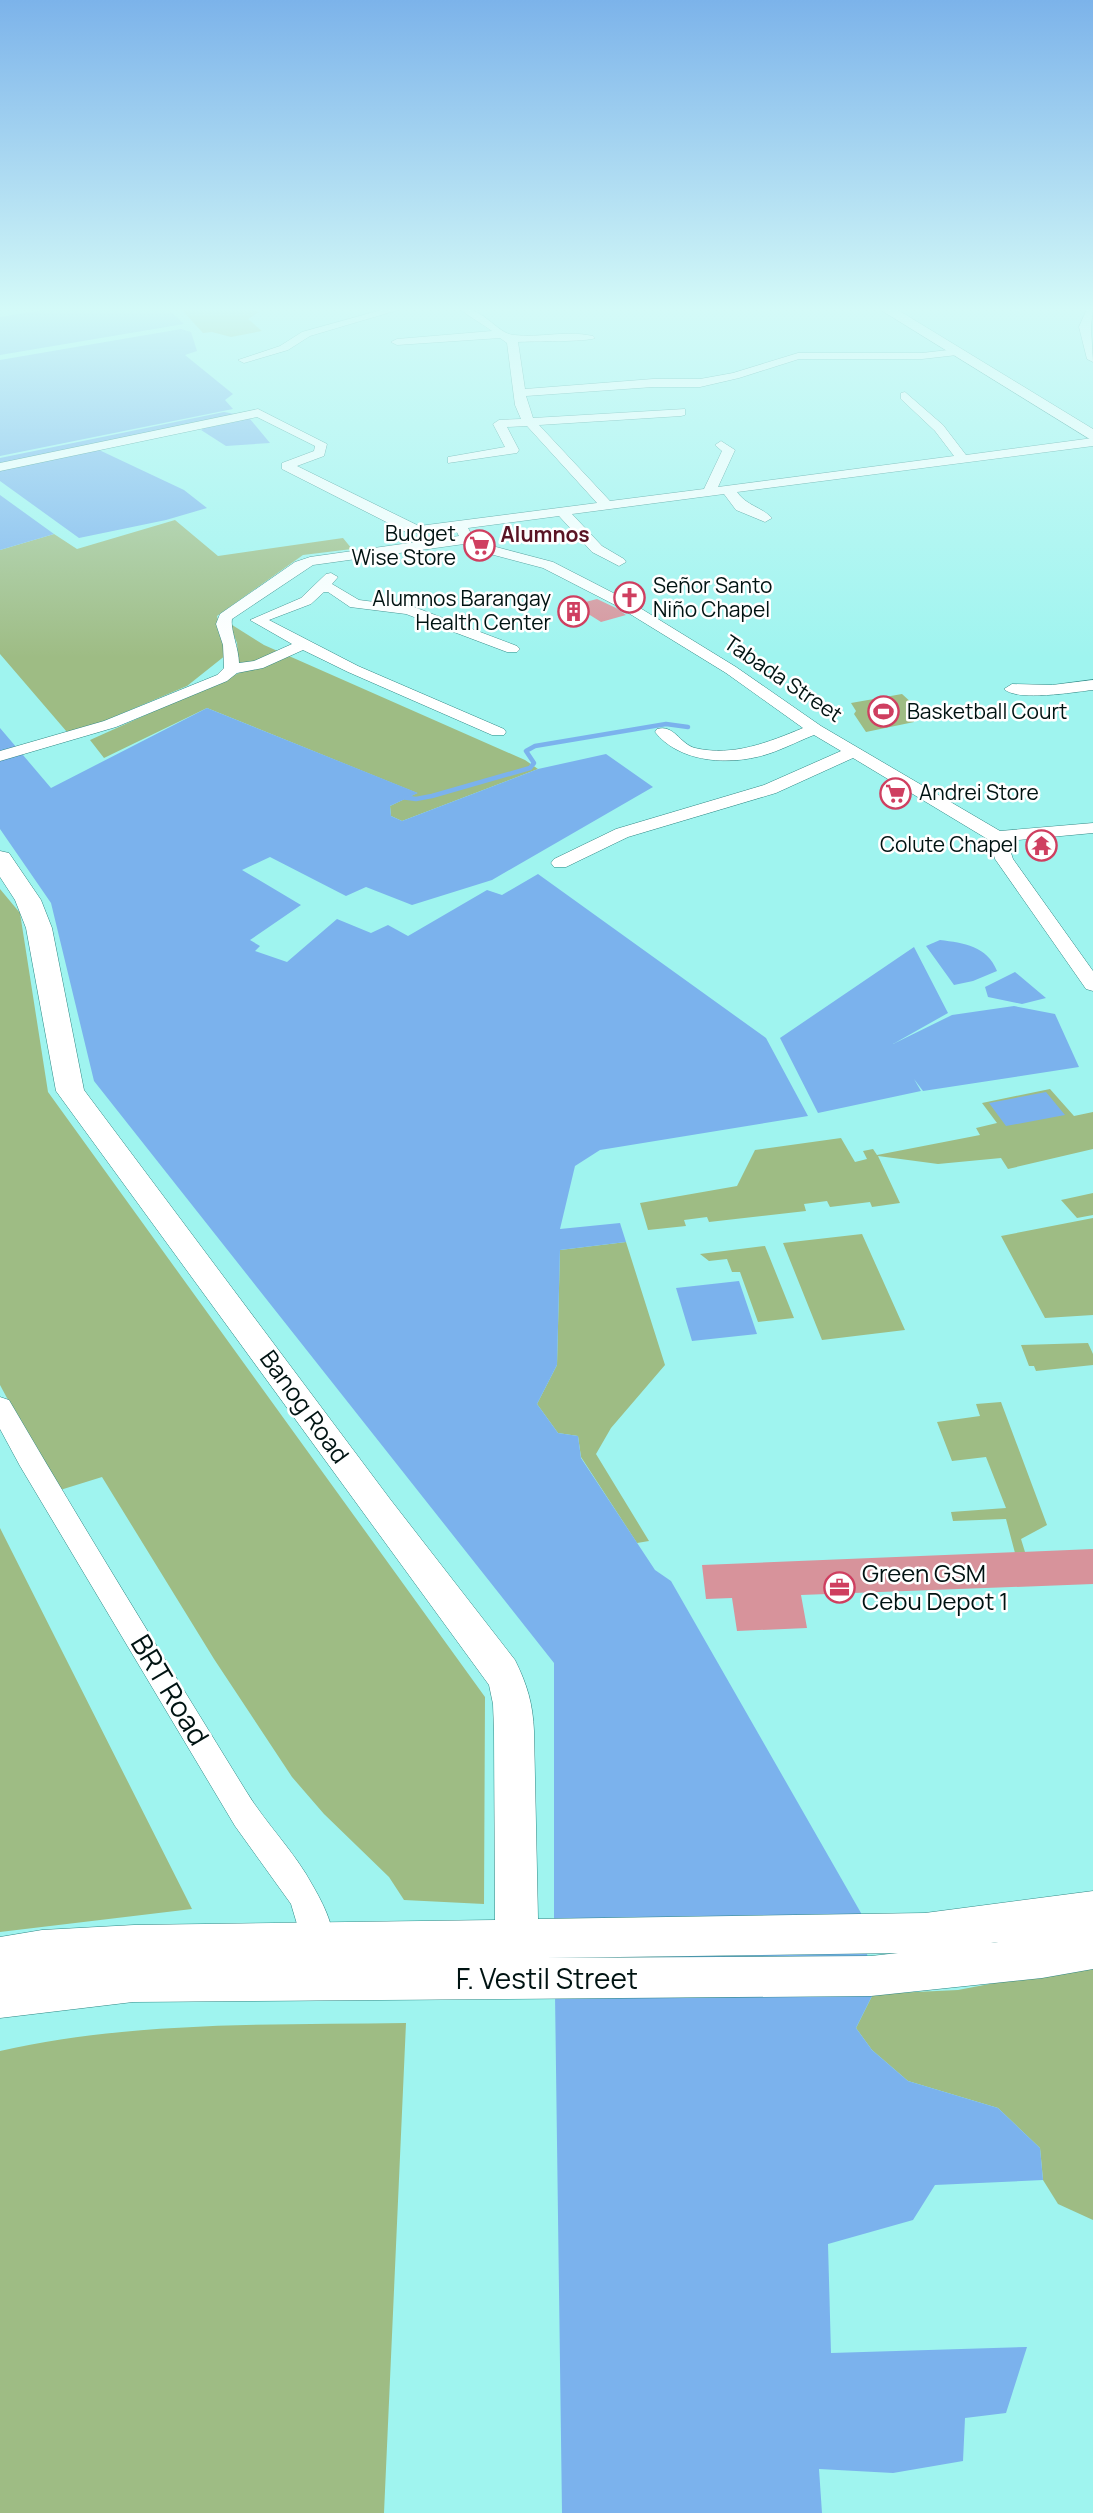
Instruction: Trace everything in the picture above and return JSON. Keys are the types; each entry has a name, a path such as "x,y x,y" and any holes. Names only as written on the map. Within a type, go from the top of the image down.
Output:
{"street":[{"path":"0,467 204,424"},
{"path":"281,424 321,444 320,453 287,466 332,492 408,529 1093,442"},
{"path":"452,460 513,450 498,425 502,424"},
{"path":"532,424 606,505"},
{"path":"935,424 963,460"},
{"path":"1074,424 1093,436"},
{"path":"710,491 729,450 721,445"},
{"path":"727,489 741,507 755,510 765,518"},
{"path":"562,510 597,549 619,562"},
{"path":"232,669 231,645 223,624 225,617 300,565 310,561 467,539 459,524"},
{"name":"Tabada Street","path":"467,539 489,551 548,565 622,603 731,670 816,729 997,837"},
{"path":"340,571 306,601 257,620 301,645 498,732"},
{"path":"322,587 332,588 355,604 409,610 512,649"},
{"path":"0,756 76,736 222,678 232,669 258,665 301,645"},
{"path":"1012,689 1052,690 1093,685"},
{"path":"663,732 682,748 694,753 741,754 755,753 816,729"},
{"path":"560,863 622,834 771,789 853,752"},
{"path":"1093,828 997,837 1004,859 1093,985"},
{"name":"Banog Road","path":"0,858 28,900 39,928 70,1091 377,1508 501,1671 508,1685 536,1958"},
{"name":"BRT Road","path":"0,1406 33,1466 248,1821 295,1880 306,1904 319,1960"},
{"name":"F. Vestil Street","path":"536,1958 864,1933 925,1933 1093,1910"},
{"name":"F. Vestil Street","path":"0,1958 42,1950 134,1945 319,1960 536,1958 871,1976 1017,1961 1093,1949"},
{"name":"F. Vestil Street","path":"0,1997 319,1960"}],"green space":[{"path":"175,520 218,556 343,538 352,549 303,555 217,616 226,655 187,686 97,724 67,732 0,654 0,550 54,534 77,549"},
{"path":"229,623 264,645 525,760 538,769 402,821 391,816 390,806 417,793 207,708 104,758 90,740 239,673 237,643"},
{"name":"Basketball Court","path":"902,694 913,704 914,722 866,732 854,714 856,711 851,703"},
{"path":"0,889 20,913 48,1092 485,1697 484,1904 404,1900 389,1877 324,1814 292,1777 214,1659 102,1477 57,1491 0,1385"},
{"path":"1050,1089 1074,1116 1093,1112 1093,1149 1008,1169 1001,1158 938,1164 878,1156 900,1203 872,1207 870,1202 830,1207 827,1201 804,1204 806,1211 709,1222 707,1217 684,1220 686,1226 648,1230 640,1203 737,1186 755,1150 841,1138 855,1162 867,1159 863,1151 873,1149 877,1155 980,1135 976,1128 997,1123 982,1103"},
{"path":"1093,1193 1093,1215 1077,1218 1061,1200"},
{"path":"1093,1218 1093,1315 1045,1318 1001,1236"},
{"path":"862,1234 905,1330 822,1340 783,1243"},
{"path":"626,1242 665,1365 611,1428 596,1454 649,1541 637,1543 581,1457 578,1436 558,1433 537,1404 557,1365 560,1250"},
{"path":"765,1246 794,1318 758,1322 740,1272 732,1272 727,1259 709,1261 700,1254"},
{"path":"1088,1343 1093,1354 1093,1365 1036,1371 1034,1366 1029,1366 1021,1345"},
{"path":"1001,1402 1047,1525 1021,1539 1025,1552 1015,1553 1006,1519 953,1521 951,1512 1006,1508 986,1457 952,1461 937,1422 980,1416 976,1404"},
{"path":"0,1528 192,1909 0,1932"},
{"path":"1093,1964 1093,2220 1058,2204 1043,2180 1040,2148 998,2108 908,2081 872,2050 856,2028 873,1994 958,1990"},
{"path":"406,2023 384,2513 0,2513 0,2051 50,2041 151,2029"}],"water":[{"path":"0,424 157,424 0,456"},
{"path":"164,424 195,424 0,464 0,458"},
{"path":"210,424 254,424 270,443 226,446 201,430"},
{"path":"97,449 184,490 207,508 166,520 79,538 0,481 0,470"},
{"path":"0,495 54,534 0,550"},
{"path":"207,708 418,793 390,806 391,816 402,821 538,769 606,754 653,787 492,880 412,905 366,887 346,896 270,857 242,870 301,905 250,940 260,946 255,951 287,962 337,919 371,933 388,925 408,936 487,890 502,895 538,874 766,1038 808,1116 600,1150 575,1166 560,1229 620,1223 626,1242 560,1250 557,1365 537,1404 558,1433 578,1436 581,1458 655,1570 671,1581 861,1913 873,1994 856,2028 872,2050 908,2081 998,2108 1040,2148 1043,2180 935,2185 913,2220 828,2244 831,2353 1027,2347 1006,2413 965,2418 963,2461 893,2473 819,2469 822,2513 562,2513 554,1920 554,1663 94,1081 51,903 0,829 0,728 51,788"},
{"path":"940,940 974,947 987,956 997,971 954,985 926,946"},
{"path":"914,947 948,1013 893,1044 952,1015 1014,1006 1055,1014 1079,1067 923,1091 914,1079 921,1091 818,1113 780,1038"},
{"path":"1015,972 1046,998 1022,1004 988,997 985,987"},
{"path":"1046,1092 1065,1115 1006,1126 989,1103"},
{"path":"739,1281 757,1334 692,1341 676,1288"}],"building":[{"path":"597,599 626,615 601,622 574,605"},
{"name":"Green GSM Cebu Depot 1","path":"1093,1549 1093,1584 801,1595 807,1628 737,1631 732,1598 706,1599 702,1565"}],"waterway":[{"path":"401,797 416,799 432,796 530,768 534,763 526,751 535,746 666,724 688,727"}],"place":[{"name":"Budget Wise Store","path":"479,546"},
{"name":"Señor Santo Niño Chapel","path":"630,598"},
{"name":"Alumnos Barangay Health Center","path":"574,611"},
{"name":"Basketball Court","path":"884,712"},
{"name":"Andrei Store","path":"896,793"},
{"name":"Colute Chapel","path":"1041,845"},
{"name":"Green GSM Cebu Depot 1","path":"839,1588"}],"district":[{"name":"Alumnos","path":"545,535"}]}
